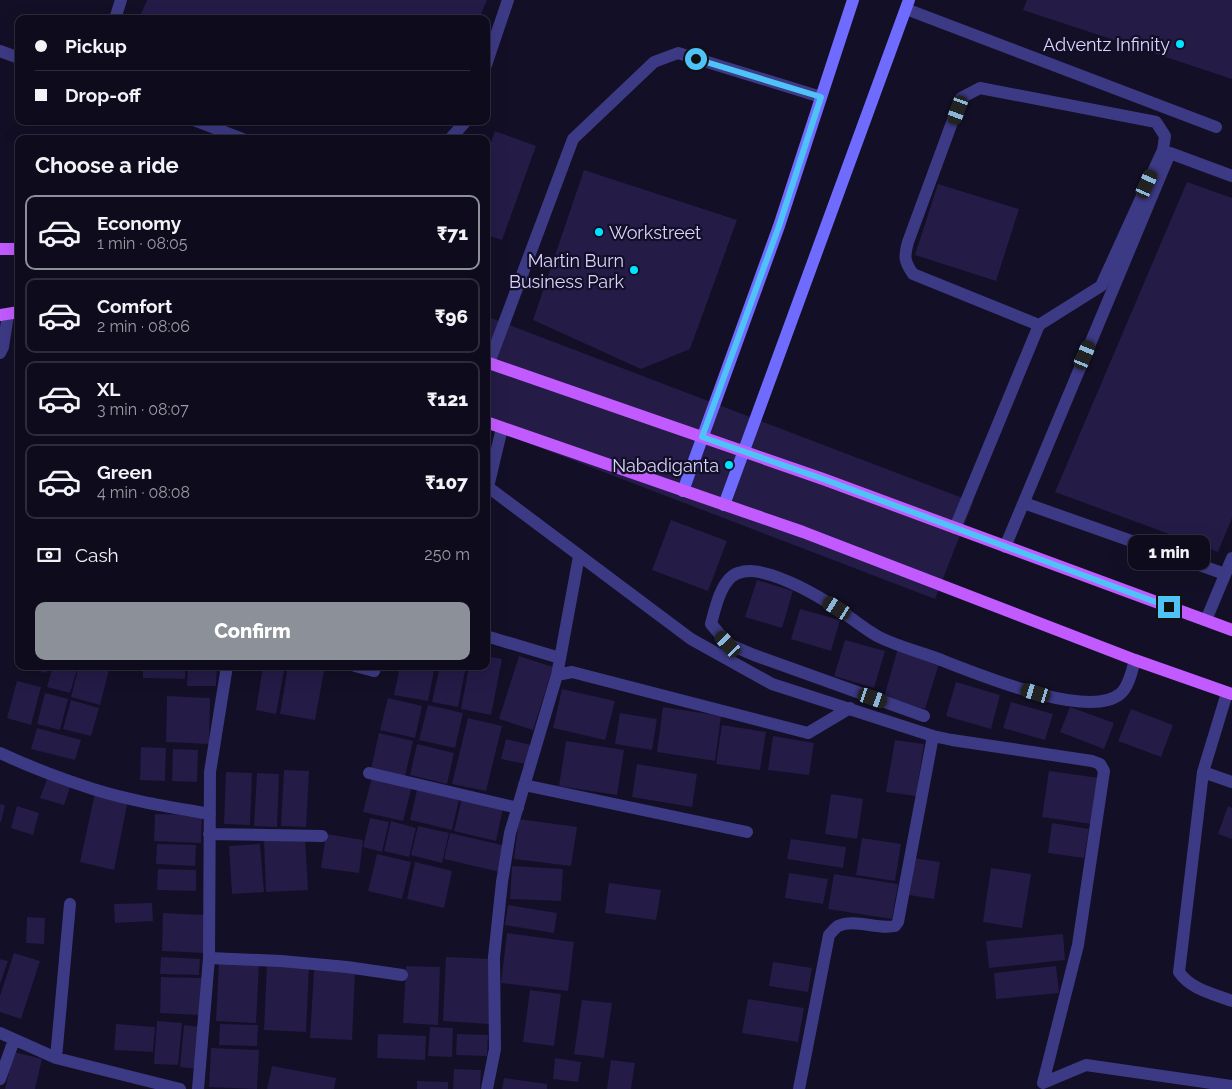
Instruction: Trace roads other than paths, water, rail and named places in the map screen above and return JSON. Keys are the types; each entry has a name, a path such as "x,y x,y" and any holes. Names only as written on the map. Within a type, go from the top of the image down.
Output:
{"main road":[{"path":"683,491 779,226 853,0"},
{"path":"724,505 907,5"},
{"path":"0,250 15,249"},
{"path":"490,364 702,437 1232,630"},
{"path":"490,424 803,532 1135,660 1230,694"}],"street":[{"path":"116,15 122,0"},
{"path":"490,52 508,0"},
{"path":"907,5 1216,127"},
{"path":"0,51 15,57"},
{"path":"490,358 573,138 654,62 678,54 821,97"},
{"path":"955,528 1039,325 1101,286 1163,150 1165,136 1156,122 980,88 962,98 908,242 904,255 906,264 913,274 1039,325"},
{"path":"206,125 233,135"},
{"path":"454,135 462,125"},
{"path":"1005,547 1170,153 1232,176"},
{"path":"0,353 3,347 9,314"},
{"path":"490,479 502,428"},
{"path":"490,489 691,639 772,684 933,736 1092,761 1100,764 1103,768 1078,945 1042,1086"},
{"path":"1024,503 1225,574"},
{"path":"487,1089 495,1049 494,957 510,833 557,675 579,556"},
{"path":"1206,620 1232,558"},
{"path":"924,716 728,644 711,624 721,591 737,573 756,570 781,578 811,592 879,637 992,680 1051,698 1101,702 1120,694 1128,681 1135,660"},
{"path":"490,637 560,658"},
{"path":"198,1089 209,958 210,772 227,670"},
{"path":"557,675 572,672 808,733 850,708"},
{"path":"1230,694 1203,772 1179,972 1184,980 1191,985 1232,1001"},
{"path":"799,1089 829,935 837,926 858,923 887,927 895,926 898,922 933,736"},
{"path":"0,753 95,790 147,803 210,814"},
{"path":"1203,772 1232,782"},
{"path":"369,773 518,808"},
{"path":"524,785 747,832"},
{"path":"209,834 322,836"},
{"path":"56,1058 70,904"},
{"path":"209,958 281,960 402,975"},
{"path":"0,1034 56,1058 180,1089"},
{"path":"0,1079 14,1040"},
{"path":"1042,1086 1086,1064 1232,1086"}],"place":[{"name":"Adventz Infinity","path":"1180,44"},
{"name":"Workstreet","path":"599,232"},
{"name":"Martin Burn Business Park","path":"634,270"},
{"name":"Nabadiganta","path":"729,465"}]}
